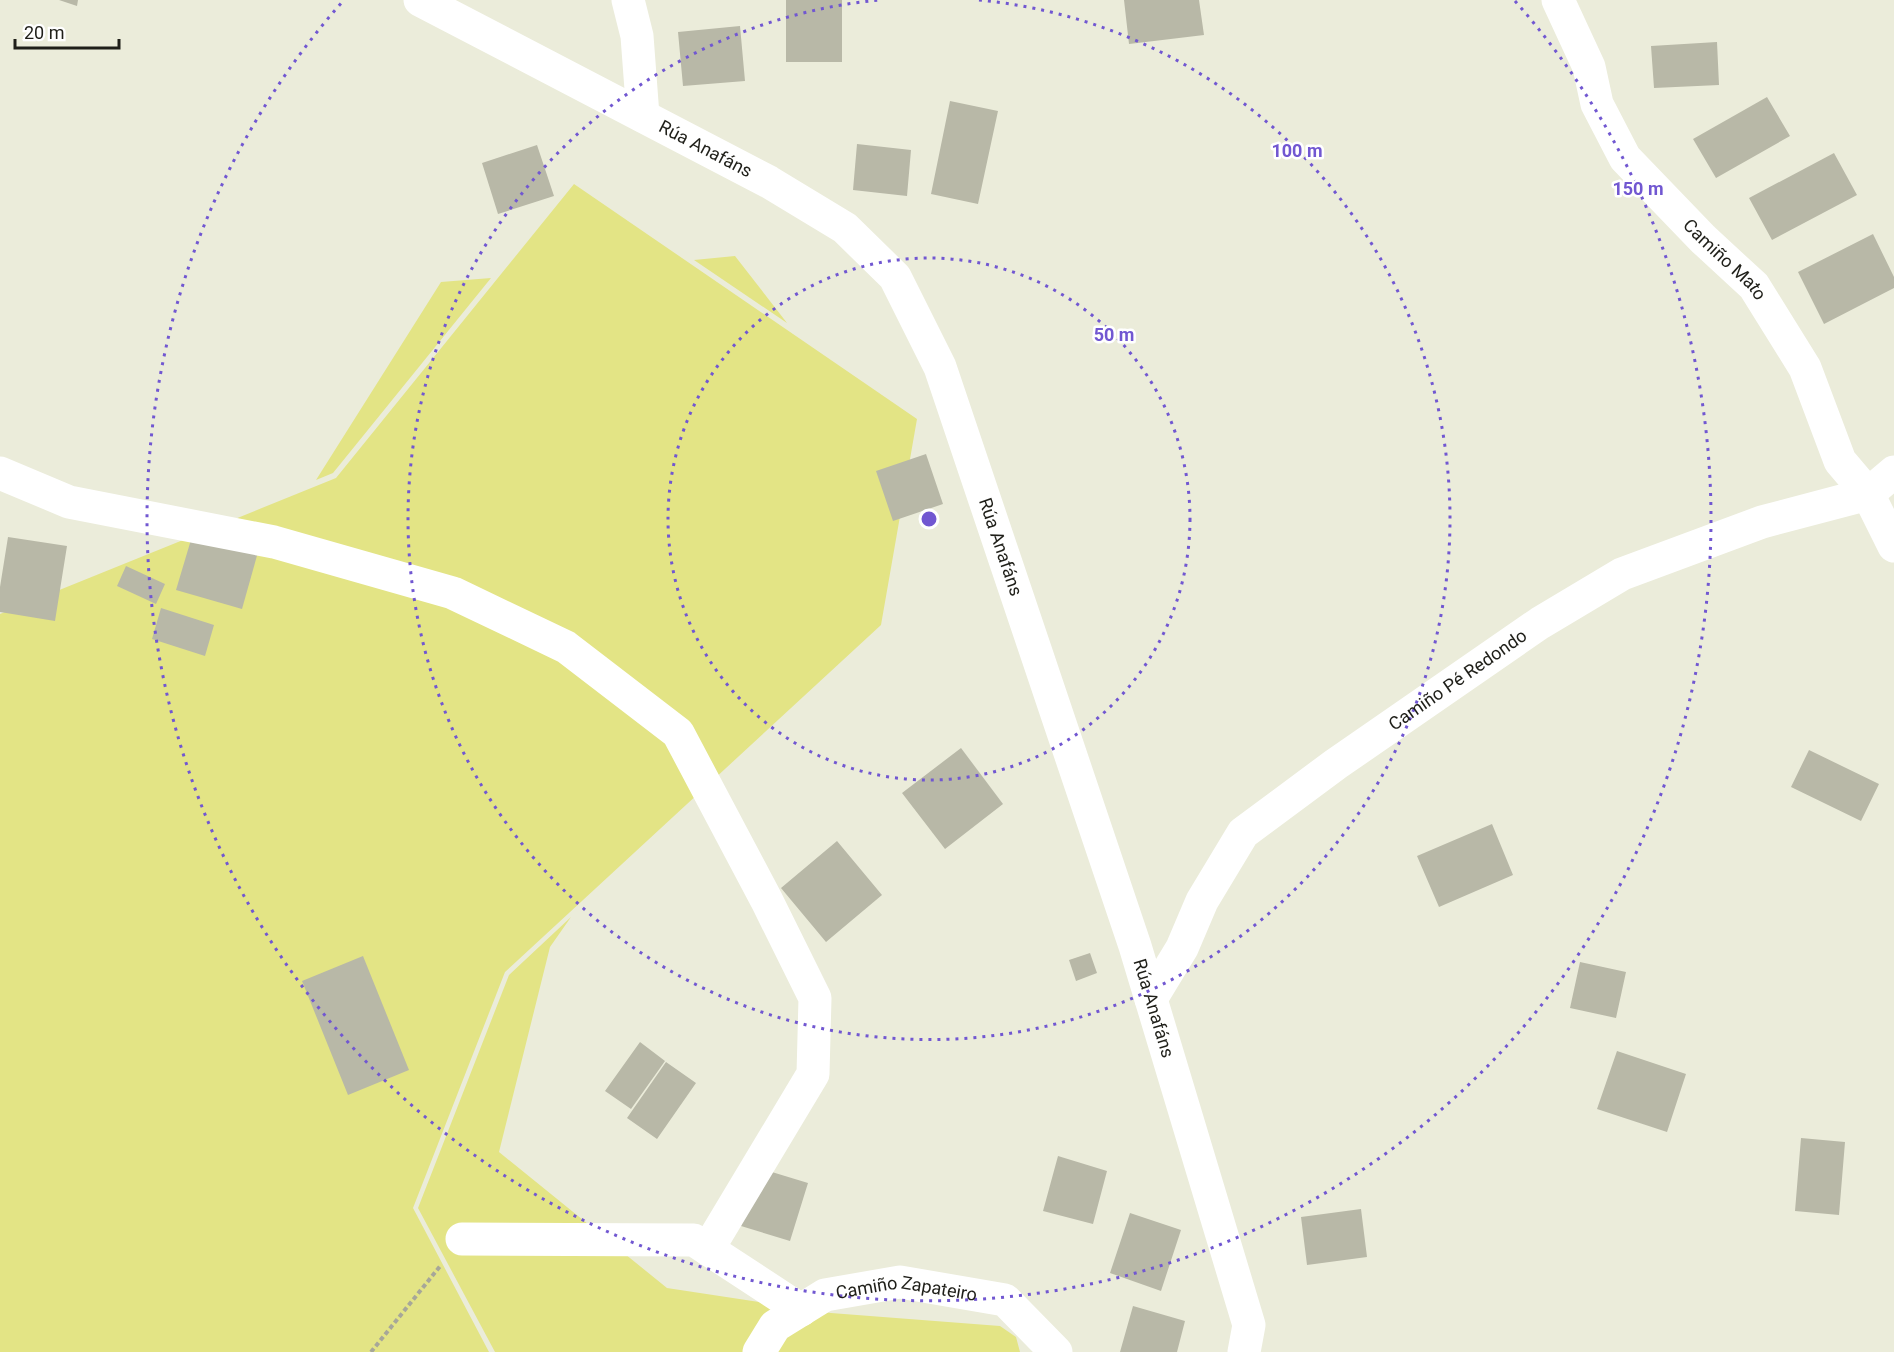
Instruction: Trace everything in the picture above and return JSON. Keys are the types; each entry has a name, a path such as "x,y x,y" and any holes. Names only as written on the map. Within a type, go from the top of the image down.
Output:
{"street":[{"name":"Rúa Anafáns","path":"420,0 769,182 845,228 896,277 939,367 1151,999 1249,1325 1244,1352"},
{"path":"628,0 637,36 643,116"},
{"name":"Camiño Mato","path":"1558,0 1589,67 1597,104 1625,158 1703,239 1754,286 1805,369 1840,461 1868,494 1894,546"},
{"path":"1868,494 1894,471"},
{"path":"0,473 69,502 274,542 453,593 566,647 678,733 767,901 815,998 813,1074 708,1249"},
{"name":"Camiño Pé Redondo","path":"1151,999 1182,948 1202,901 1243,833 1336,764 1540,623 1622,574 1762,522 1868,494"},
{"path":"462,1239 694,1240 801,1310"},
{"name":"Camiño Zapateiro","path":"759,1352 775,1326 825,1295 900,1282 1005,1300 1056,1352"}],"path":[{"path":"371,1352 462,1239"}],"shaded area":[{"path":"574,184 917,419 881,625 505,972 413,1208 489,1352 0,1352 0,614 336,478"},
{"path":"735,256 787,323 694,260"},
{"path":"491,278 333,473 316,480 441,282"},
{"path":"571,917 550,947 499,1152 667,1288 831,1313 1000,1326 1016,1337 1020,1352 495,1352 418,1208 509,975"}],"building":[{"path":"59,0 78,0 77,6"},
{"path":"786,0 842,0 842,62 786,62"},
{"path":"1124,0 1199,0 1204,35 1129,44"},
{"path":"740,26 745,81 683,86 678,32"},
{"path":"1717,42 1719,85 1654,88 1651,46"},
{"path":"1767,97 1790,136 1716,178 1693,139"},
{"path":"950,101 998,111 978,204 931,194"},
{"path":"857,144 911,150 907,196 853,190"},
{"path":"537,145 554,196 498,214 482,163"},
{"path":"1834,153 1857,195 1772,240 1749,198"},
{"path":"1873,234 1894,277 1894,288 1824,324 1798,272"},
{"path":"926,454 943,504 893,521 876,471"},
{"path":"193,533 258,552 242,609 176,590"},
{"path":"8,537 67,546 55,621 0,612 0,587"},
{"path":"126,566 165,584 156,604 117,586"},
{"path":"161,608 214,625 205,656 152,639"},
{"path":"961,748 1003,804 945,849 902,793"},
{"path":"1809,750 1879,784 1861,821 1791,787"},
{"path":"1492,824 1513,875 1439,907 1417,856"},
{"path":"837,841 882,895 826,942 781,888"},
{"path":"1090,953 1097,973 1076,981 1069,960"},
{"path":"363,956 409,1070 348,1095 302,981"},
{"path":"1580,962 1626,972 1616,1018 1570,1008"},
{"path":"640,1042 665,1061 631,1109 605,1091"},
{"path":"1617,1051 1686,1074 1667,1132 1597,1109"},
{"path":"666,1062 696,1083 657,1139 627,1118"},
{"path":"1801,1138 1845,1142 1839,1215 1795,1211"},
{"path":"1058,1156 1107,1171 1093,1224 1043,1211"},
{"path":"759,1168 808,1183 790,1241 741,1226"},
{"path":"1361,1209 1367,1257 1307,1265 1301,1217"},
{"path":"1130,1213 1181,1230 1161,1291 1110,1273"},
{"path":"1133,1306 1185,1321 1177,1352 1120,1352"}]}
